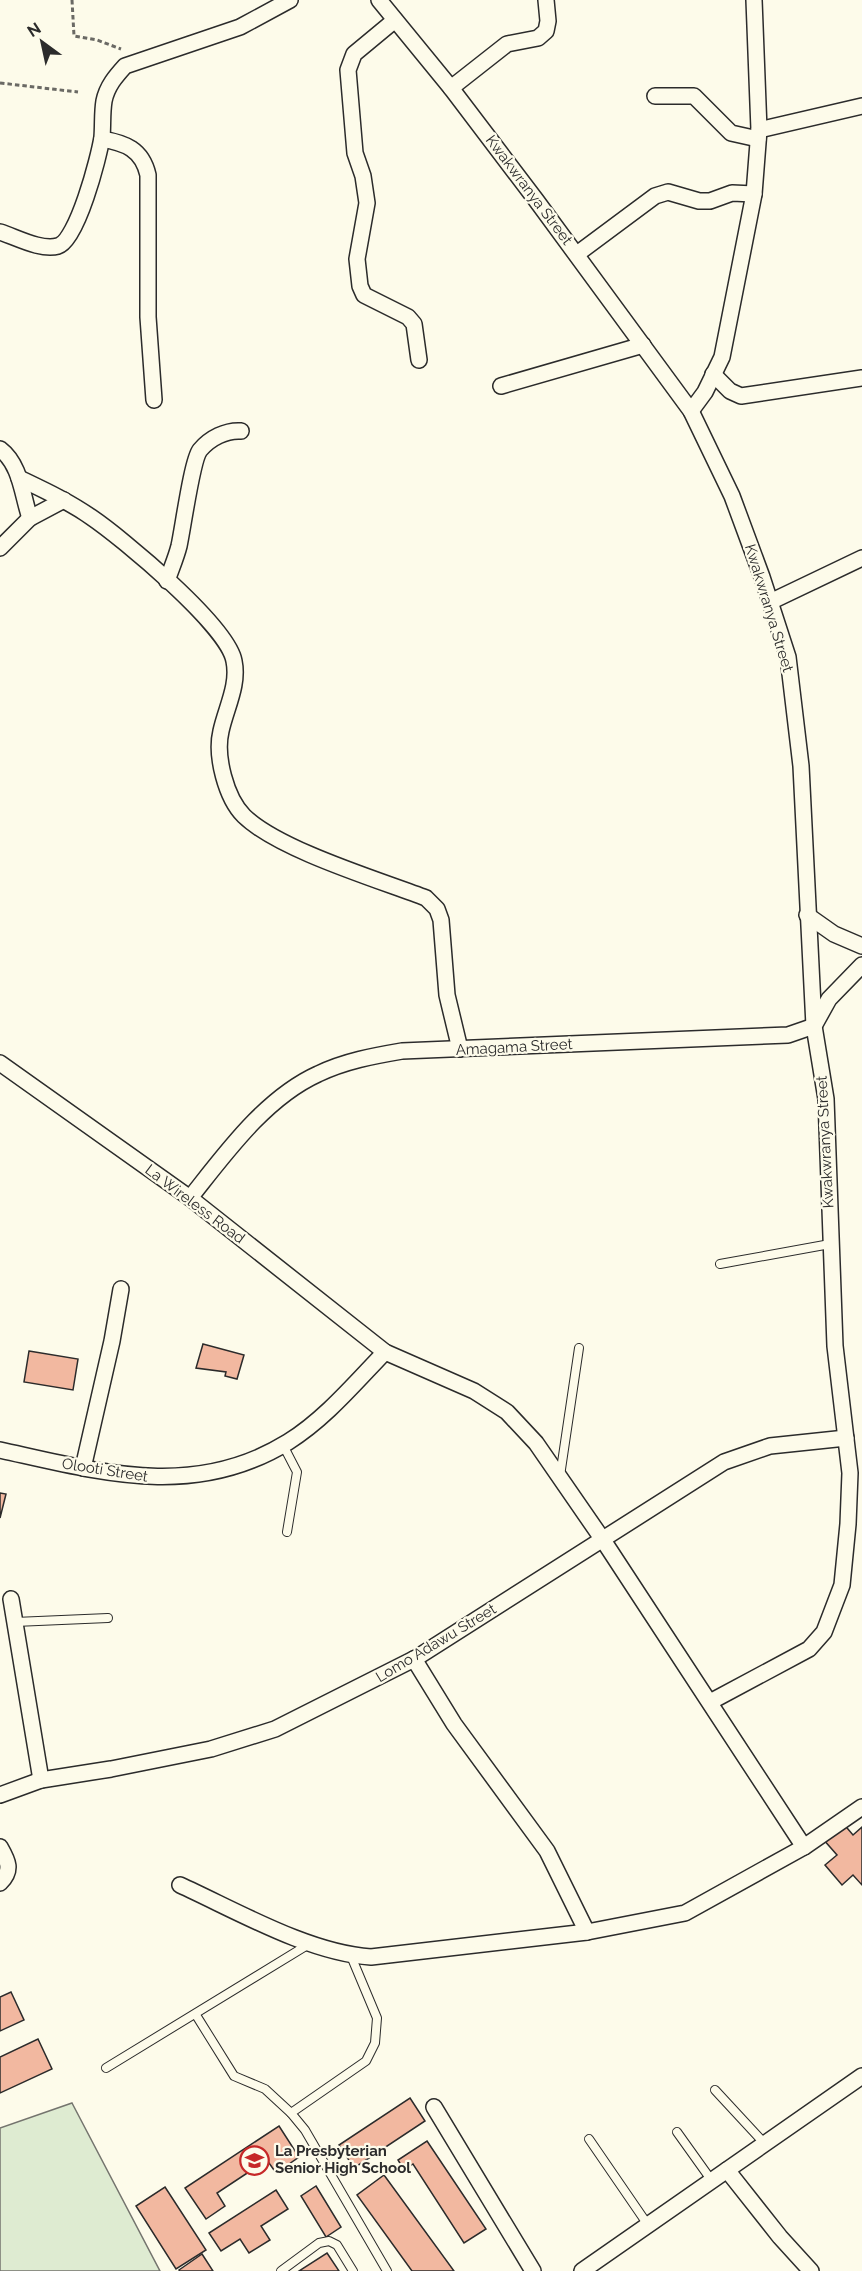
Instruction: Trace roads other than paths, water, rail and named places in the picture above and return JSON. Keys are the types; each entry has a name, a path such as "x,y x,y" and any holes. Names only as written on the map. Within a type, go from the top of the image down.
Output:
{"street":[{"path":"0,232 44,246 58,246 68,240 83,206 102,139 104,99 112,80 125,66 240,27 290,0"},
{"name":"Kwakwranya Street","path":"379,0 451,88 577,254 691,411 732,496 788,657 796,710 814,1026 826,1098 837,1377 850,1473 844,1573 824,1632 809,1649 710,1702"},
{"path":"451,88 507,44 538,38 546,30 548,21 546,0"},
{"path":"691,411 722,357 754,194 759,135 754,0"},
{"path":"395,20 354,54 348,70 356,153 363,176 367,203 357,259 360,286 364,295 408,317 414,324 419,360"},
{"path":"655,96 694,96 731,133 759,135 862,106"},
{"path":"102,139 124,142 132,147 145,165 147,175 148,317 154,400"},
{"path":"577,254 655,196 668,192 699,201 710,201 732,193 754,194"},
{"path":"501,386 643,345"},
{"path":"714,374 730,391 741,396 862,378"},
{"path":"167,581 178,548 194,467 200,451 230,430 241,431"},
{"path":"0,449 5,453 19,478 30,518"},
{"path":"19,478 64,500 93,518 202,614 227,645 234,658 234,683 220,745 228,791 234,804 244,816 260,829 297,847 432,902 441,920 447,995 460,1049"},
{"path":"0,548 30,518 64,500"},
{"path":"770,602 862,558"},
{"path":"807,915 834,933 862,946"},
{"path":"814,1026 829,999 862,965"},
{"name":"Amagama Street","path":"190,1198 258,1119 283,1096 316,1074 362,1057 402,1051 788,1035 814,1026"},
{"name":"La Wireless Road","path":"0,1063 190,1198 385,1352 474,1391 507,1412 536,1443 560,1477 804,1847"},
{"path":"83,1468 112,1341 121,1289"},
{"name":"Olooti Street","path":"0,1450 141,1478 191,1477 255,1460 283,1445 320,1417 385,1352"},
{"name":"Lomo Adawu Street","path":"0,1795 41,1780 211,1749 275,1729 414,1659 724,1462 770,1446 846,1438"},
{"path":"11,1599 41,1780"},
{"path":"414,1659 454,1724 547,1851 587,1932"},
{"path":"180,1885 310,1944 351,1956 371,1957 587,1932 685,1913 804,1847 862,1806"},
{"path":"0,1847 9,1863 9,1870 0,1883"},
{"path":"582,2271 862,2076"},
{"path":"434,2107 533,2271"},
{"path":"727,2170 780,2237 812,2271"}],"lane":[{"path":"720,1264 830,1244"},
{"path":"560,1477 579,1348"},
{"path":"283,1445 297,1472 287,1532"},
{"path":"15,1622 108,1618"},
{"path":"106,2068 310,1944"},
{"path":"291,2113 366,2061 375,2043 377,2018 351,1956"},
{"path":"196,2015 234,2076 265,2089 291,2113 305,2130 387,2271"},
{"path":"715,2090 765,2144"},
{"path":"678,2132 712,2181"},
{"path":"589,2139 648,2226"},
{"path":"281,2271 319,2243 329,2241 337,2245 353,2271"}],"place":[{"name":"La Presbyterian Senior High School","path":"254,2160"}]}
